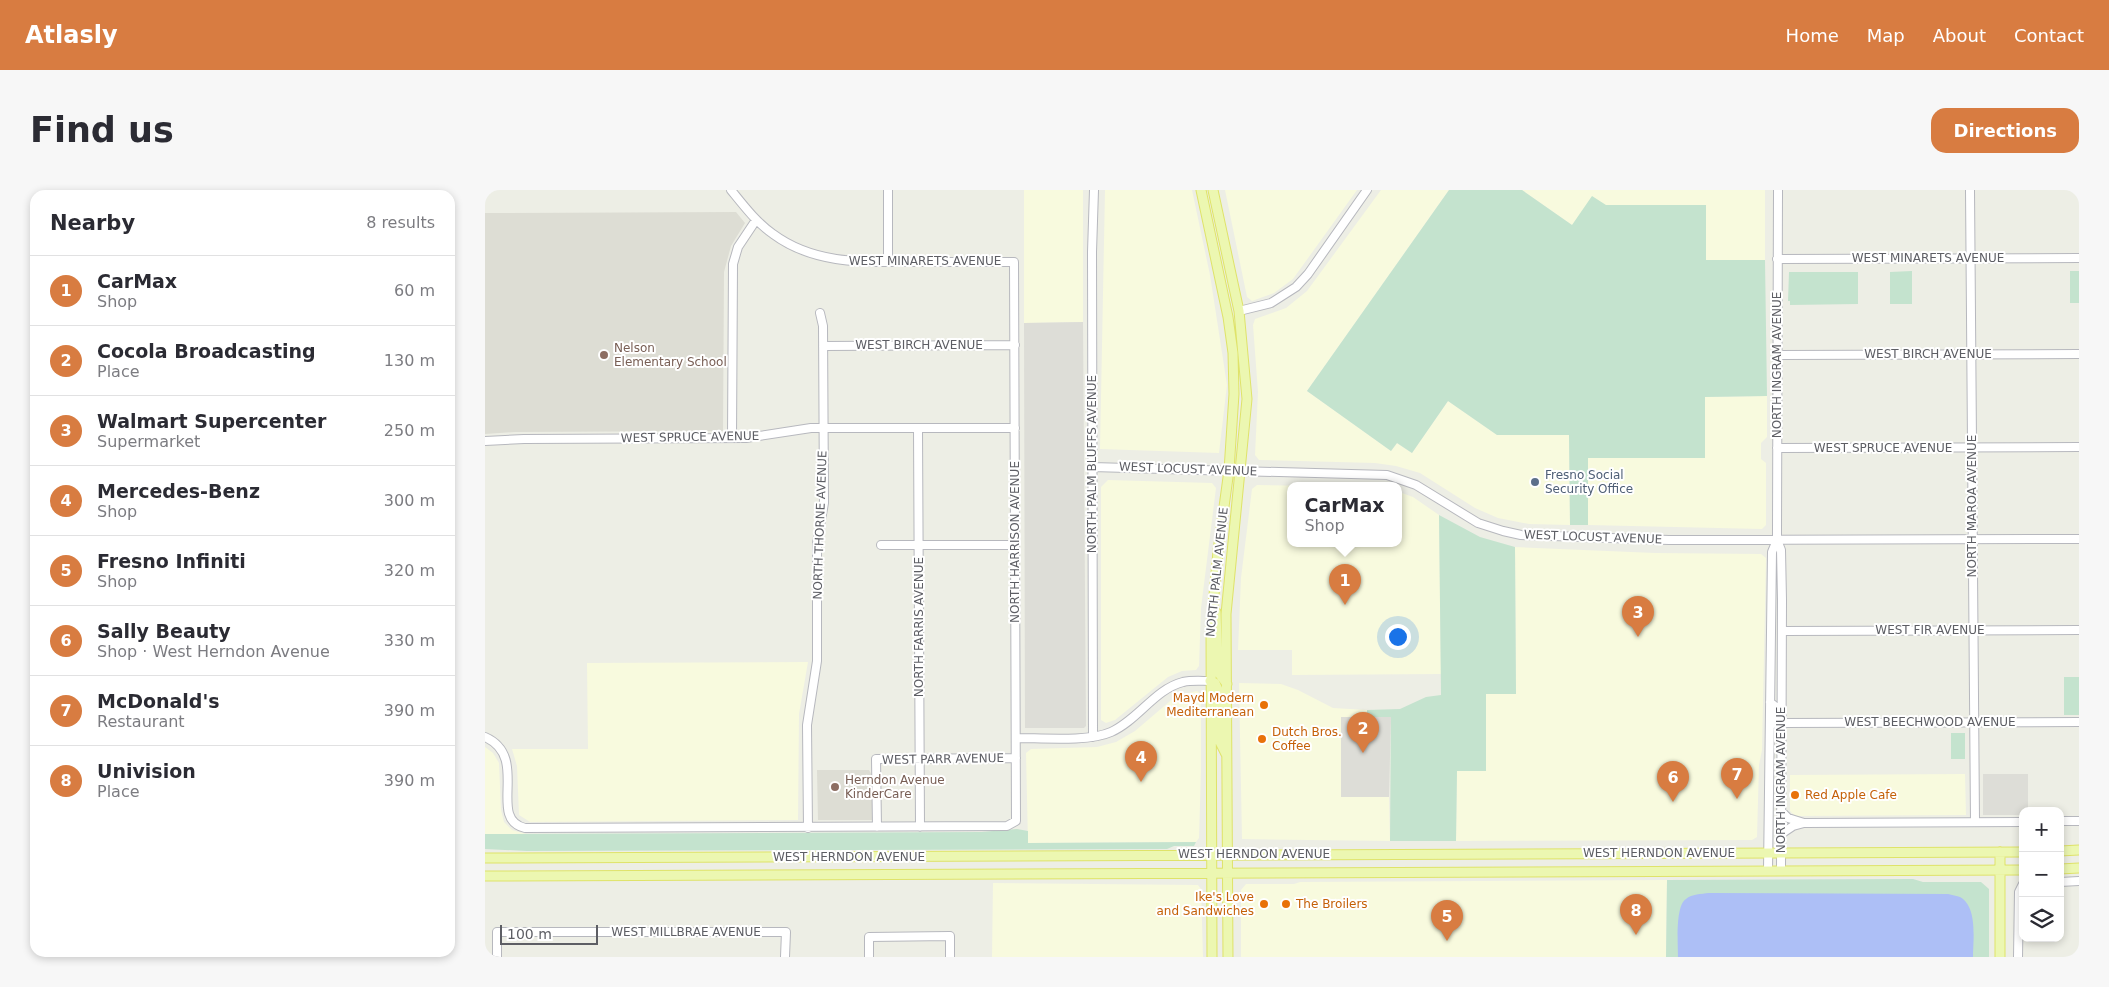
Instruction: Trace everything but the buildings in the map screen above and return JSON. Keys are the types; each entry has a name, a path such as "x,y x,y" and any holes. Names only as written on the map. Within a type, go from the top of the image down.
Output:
{"main road":[{"name":"NORTH PALM AVENUE","path":"1201,190 1228,317 1233,353 1234,394 1229,470 1212,605 1210,681 1212,957"},
{"name":"NORTH PALM AVENUE","path":"1213,190 1239,311 1247,400 1226,614 1229,854 1228,957"},
{"path":"1209,227 1220,253 1232,307 1239,311"},
{"path":"1212,605 1217,614 1218,672 1227,684"},
{"path":"1210,681 1215,683 1219,692 1220,742 1228,759"},
{"path":"2064,850 2079,850"},
{"path":"2000,852 2000,957"},
{"name":"WEST HERNDON AVENUE","path":"485,858 2019,852"},
{"path":"2064,869 2079,868"},
{"name":"WEST HERNDON AVENUE","path":"485,876 2019,870"}],"street":[{"name":"WEST MINARETS AVENUE","path":"731,190 756,220 787,243 815,255 850,261 1014,262"},
{"path":"888,190 888,262"},
{"name":"NORTH PALM BLUFFS AVENUE","path":"1093,737 1092,252 1094,190"},
{"path":"1239,311 1271,303 1296,287 1308,274 1367,190"},
{"name":"NORTH INGRAM AVENUE","path":"1778,190 1777,540 1781,550 1782,631 1781,870"},
{"name":"NORTH MAROA AVENUE","path":"1970,190 1975,822"},
{"path":"732,438 731,275 738,247 756,220"},
{"name":"WEST MINARETS AVENUE","path":"1777,259 2079,258"},
{"name":"NORTH HARRISON AVENUE","path":"919,827 1007,826 1014,823 1016,818 1014,262"},
{"name":"NORTH THORNE AVENUE","path":"807,828 807,725 817,661 817,543 824,504 823,322 820,313"},
{"name":"WEST BIRCH AVENUE","path":"823,346 1015,345"},
{"name":"WEST BIRCH AVENUE","path":"1777,355 2079,354"},
{"name":"WEST SPRUCE AVENUE","path":"485,441 760,437 788,430 823,428 1015,428"},
{"name":"NORTH FARRIS AVENUE","path":"918,428 919,827"},
{"name":"WEST SPRUCE AVENUE","path":"1777,448 2079,447"},
{"name":"WEST LOCUST AVENUE","path":"1092,467 1387,475 1416,485 1475,522 1503,532 1521,535 1669,540 2079,539"},
{"name":"NORTH INGRAM AVENUE","path":"1768,871 1772,552 1777,540"},
{"path":"881,545 1015,545"},
{"name":"WEST FIR AVENUE","path":"1782,631 2079,630"},
{"name":"WEST PARR AVENUE","path":"1016,738 1093,737 1107,734 1121,727 1163,692 1177,684 1190,681 1210,681"},
{"path":"1770,702 1776,707 1776,752 1781,763"},
{"name":"WEST BEECHWOOD AVENUE","path":"1781,723 2079,722"},
{"path":"485,737 496,743 506,758 509,816 513,823 520,827 532,829 919,827"},
{"name":"WEST PARR AVENUE","path":"877,827 877,758 1016,758"},
{"path":"1781,811 1787,817 1804,823"},
{"path":"2064,822 2079,821"},
{"path":"1781,834 1793,826 1804,823 2019,822"},
{"path":"2064,882 2079,881"},
{"path":"2019,897 2019,957"},
{"name":"WEST MILLBRAE AVENUE","path":"497,957 497,932 786,932 785,957"},
{"path":"869,957 869,937 950,936 950,957"}],"shaded area":[{"path":"1024,190 1083,190 1083,322 1024,323"},
{"path":"1105,190 1192,190 1210,275 1227,385 1219,453 1100,449"},
{"path":"1225,190 1357,190 1293,279 1274,293 1252,301 1247,297"},
{"path":"1381,190 1449,190 1307,391 1391,451 1397,443 1412,453 1448,401 1497,435 1569,435 1570,525 1529,524 1498,518 1475,508 1420,473 1396,466 1375,463 1259,460 1255,455 1258,392 1253,325 1255,319 1286,308 1307,291"},
{"path":"1449,190 1522,190 1572,225 1592,196 1606,205 1706,205 1706,260 1765,260 1767,396 1705,397 1705,458 1588,458 1588,525 1570,525 1569,435 1497,435 1448,401 1412,453 1397,443 1391,451 1307,391"},
{"path":"1522,190 1765,190 1765,260 1706,260 1706,205 1605,205 1572,225"},
{"name":"Nelson Elementary School","path":"736,212 745,223 731,246 724,272 723,431 515,432 485,434 485,213"},
{"path":"1912,271 1912,304 1890,304 1890,272"},
{"path":"2070,271 2079,271 2079,303 2070,303"},
{"path":"1789,272 1858,272 1858,304 1790,305 1790,301 1788,301"},
{"path":"1083,322 1086,726 1084,728 1025,728 1024,323"},
{"path":"1767,396 1767,437 1761,443 1761,459 1766,463 1766,525 1762,529 1588,525 1588,458 1705,458 1704,397"},
{"path":"1108,480 1212,483 1216,488 1201,608 1199,666 1196,670 1182,671 1168,677 1115,720 1106,723 1101,720 1101,487"},
{"path":"1257,485 1287,485 1287,547 1402,547 1402,493 1413,497 1439,515 1441,674 1292,675 1292,650 1238,650 1241,578 1252,489"},
{"path":"1439,515 1480,537 1515,547 1516,694 1486,694 1486,771 1457,771 1456,841 1390,841 1391,717 1367,717 1367,710 1400,709 1426,697 1441,695"},
{"path":"1515,547 1655,553 1761,554 1766,558 1762,750 1759,765 1757,837 1752,840 1456,841 1457,771 1486,771 1486,694 1516,693"},
{"path":"808,662 799,714 798,820 530,822 519,815 517,766 512,749 588,749 587,663"},
{"path":"2064,677 2079,677 2079,715 2064,715"},
{"path":"1239,683 1281,684 1298,690 1333,708 1367,710 1367,717 1341,717 1342,797 1389,797 1390,841 1242,839"},
{"path":"1197,691 1201,694 1201,771 1199,838 1196,842 1028,843 1026,753 1031,749 1097,747 1116,742 1135,731 1176,696"},
{"path":"1341,717 1391,717 1389,797 1341,797"},
{"path":"1951,733 1965,733 1965,759 1951,759"},
{"path":"485,747 493,753 499,763 501,810 504,822 512,830 526,834 485,834"},
{"path":"817,770 869,770 874,779 875,820 818,820"},
{"path":"1965,774 1966,815 1795,816 1790,811 1790,775"},
{"path":"1983,774 2028,774 2028,807 2019,807 2019,815 1983,815"},
{"path":"1017,829 1028,831 1028,843 1196,842 1194,846 1174,846 1167,849 527,851 485,849 485,834 981,832"},
{"path":"1913,879 1923,882 1981,882 1989,889 1989,957 1666,957 1667,880"},
{"path":"1667,880 1666,957 1241,957 1241,890 1246,884"},
{"path":"993,883 1198,885 1201,889 1203,957 992,957"}],"water":[{"path":"1709,893 1948,894 1960,897 1970,908 1974,933 1973,957 1678,957 1678,926 1682,903 1691,896"}],"place":[{"name":"Nelson Elementary School","path":"604,355"},
{"name":"Fresno Social Security Office","path":"1535,482"},
{"name":"CarMax","path":"1345,605"},
{"name":"Walmart Supercenter","path":"1638,637"},
{"name":"Mayd Modern Mediterranean","path":"1264,705"},
{"name":"Dutch Bros. Coffee","path":"1262,739"},
{"name":"Cocola Broadcasting","path":"1363,753"},
{"name":"Mercedes-Benz","path":"1141,782"},
{"name":"Herndon Avenue KinderCare","path":"835,787"},
{"name":"Red Apple Cafe","path":"1795,795"},
{"name":"McDonald's","path":"1737,799"},
{"name":"Sally Beauty","path":"1673,802"},
{"name":"Ike's Love and Sandwiches","path":"1264,904"},
{"name":"The Broilers","path":"1286,904"},
{"name":"Univision","path":"1636,935"},
{"name":"Fresno Infiniti","path":"1447,941"}]}
